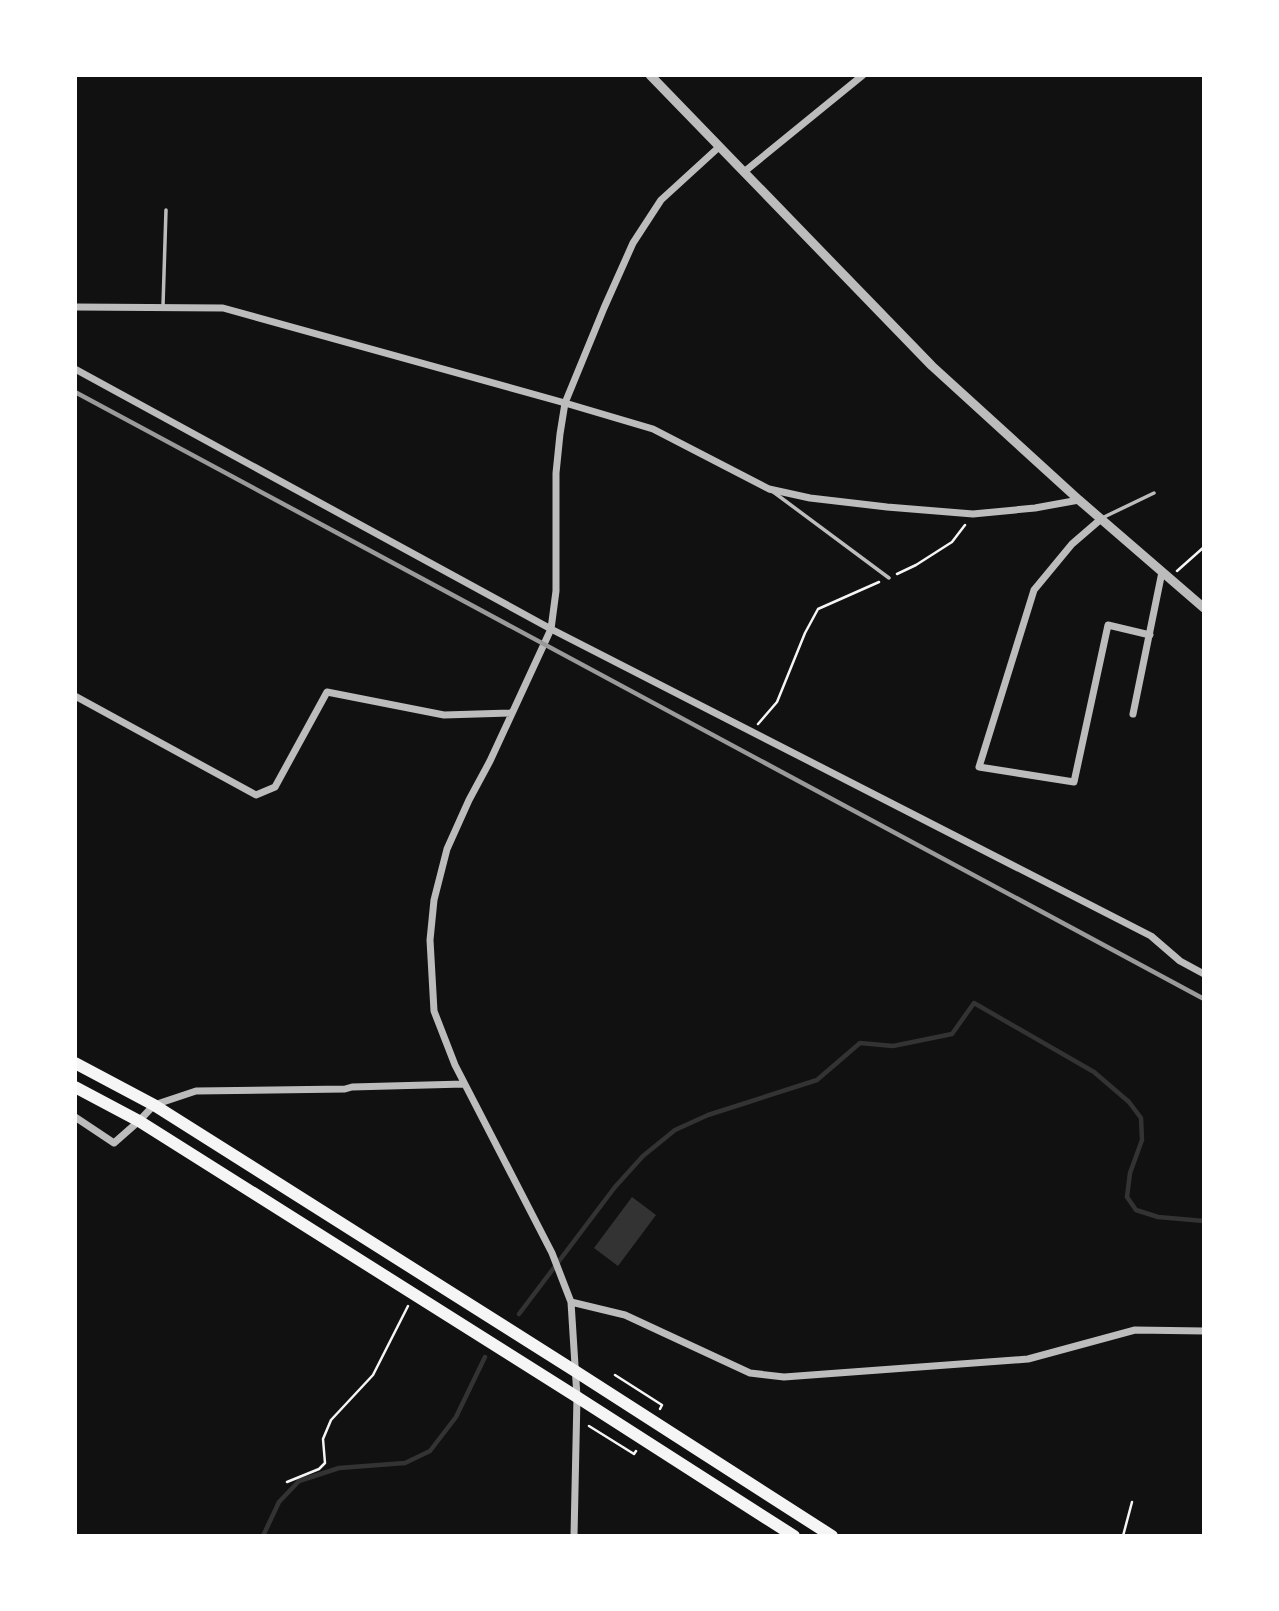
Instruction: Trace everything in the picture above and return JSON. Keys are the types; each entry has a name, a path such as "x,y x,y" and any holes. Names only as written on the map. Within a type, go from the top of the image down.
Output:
{"highway":[{"path":"75,1063 154,1105 832,1536"},
{"path":"75,1087 139,1121 794,1536"}],"street":[{"path":"650,75 932,366 1079,500 1204,608"},
{"path":"744,172 863,75"},
{"path":"574,1536 577,1397 571,1303 552,1253 464,1084 434,1011 430,940 434,900 447,849 551,629 556,591 556,473 565,403 633,243 662,200 719,147"},
{"path":"75,307 223,309 653,429 769,489 887,507 973,514 1035,508 1079,500"},
{"path":"75,369 551,629 1151,936 1180,961 1204,974"},
{"path":"1101,519 1072,544 1034,590 979,766 1074,782 1108,625 1150,635"},
{"path":"1133,715 1166,575"},
{"path":"75,696 256,795 275,787 327,692 444,715 512,713"},
{"path":"75,1117 114,1143 154,1105 196,1091 464,1084"},
{"path":"571,1303 625,1315 750,1373 783,1377 1028,1359 1135,1330 1204,1331"}],"lane":[{"path":"163,308 166,210"},
{"path":"769,489 889,578"},
{"path":"1101,519 1154,493"}],"path":[{"path":"752,732 777,702 805,633 818,609 916,565 953,542 973,514"},
{"path":"1166,575 1204,547"},
{"path":"287,1482 319,1469 325,1463 323,1439 331,1420 373,1374 414,1294"},
{"path":"615,1375 662,1405"},
{"path":"586,1424 634,1454"},
{"path":"1123,1536 1132,1502"}],"shaded area":[{"path":"632,1197 656,1215 618,1266 594,1248"}],"waterway":[{"path":"519,1314 615,1187 643,1156 675,1130 708,1115 817,1080 860,1043 893,1046 952,1034 974,1003 1094,1072 1129,1102 1141,1118 1142,1140 1130,1173 1127,1197 1136,1210 1158,1217 1204,1221"},
{"path":"263,1536 279,1502 299,1481 339,1468 405,1463 430,1451 456,1417 485,1357"}],"railway":[{"path":"75,392 1204,999"}]}
